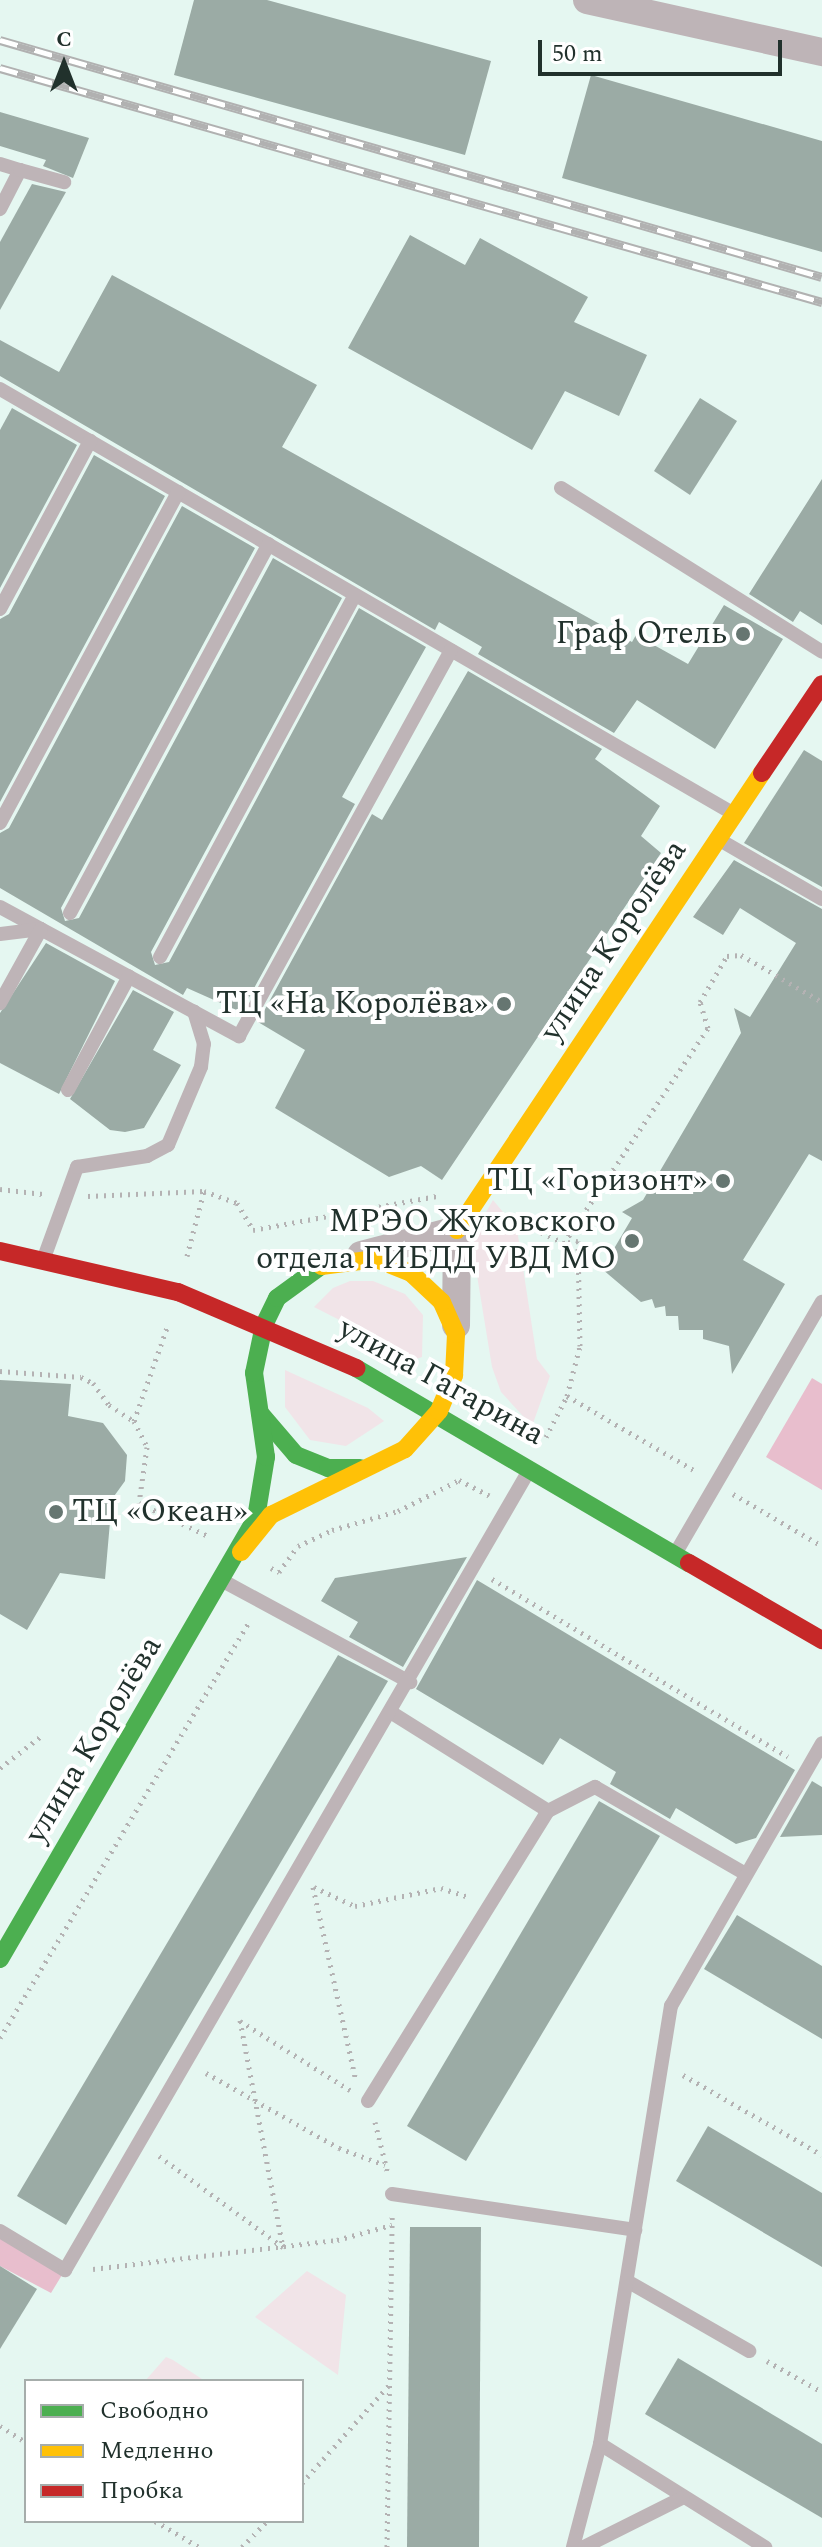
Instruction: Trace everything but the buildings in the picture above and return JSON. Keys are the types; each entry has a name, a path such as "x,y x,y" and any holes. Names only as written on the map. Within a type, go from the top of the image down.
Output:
{"main road":[{"name":"улица Королёва","path":"457,1230 822,684"},
{"name":"улица Гагарина","path":"0,1251 146,1283 264,1325 439,1411 822,1640"},
{"path":"353,1257 394,1264 425,1284 442,1302 456,1334 454,1375 439,1411 405,1449 271,1515 241,1552 266,1475 254,1373 264,1325 293,1282 353,1257"},
{"path":"259,1412 281,1443 304,1459 328,1468 370,1467"},
{"name":"улица Королёва","path":"0,1959 241,1552"}],"street":[{"path":"587,0 822,52"},
{"path":"353,1257 457,1230 456,1334"}],"lane":[{"path":"0,164 64,182"},
{"path":"0,209 20,170"},
{"path":"0,391 735,814"},
{"path":"0,609 90,441"},
{"path":"561,488 822,652"},
{"path":"0,823 178,492"},
{"path":"70,913 269,544"},
{"path":"160,957 355,595"},
{"path":"0,907 239,1036 451,650"},
{"path":"718,839 822,899"},
{"path":"0,934 41,929"},
{"path":"0,1003 41,929"},
{"path":"68,1090 129,976"},
{"path":"43,1259 82,1164 147,1156 168,1145 201,1067 204,1044 194,1012"},
{"path":"676,1553 822,1302"},
{"path":"0,2231 65,2270 410,1682 531,1466"},
{"path":"223,1581 410,1682"},
{"path":"392,1713 548,1811"},
{"path":"573,2547 600,2444 671,2006 744,1873 822,1743"},
{"path":"368,2101 548,1811 595,1787 744,1873"},
{"path":"392,2194 635,2230"},
{"path":"627,2281 749,2351"},
{"path":"600,2444 765,2547"},
{"path":"584,2547 682,2498"},
{"path":"566,2547 577,2531"}],"path":[{"path":"564,1243 708,1028 700,1002 727,956 741,955 822,1002"},
{"path":"0,1189 67,1197 204,1191 237,1203 253,1230 457,1192 564,1243 578,1241 580,1346 567,1396 531,1466"},
{"path":"0,1371 81,1377 93,1383 109,1405 134,1421 147,1447 139,1503 279,1572"},
{"path":"0,2038 261,1601 298,1546 398,1511 459,1480 509,1505"},
{"path":"474,1568 808,1769"},
{"path":"0,1768 40,1737"},
{"path":"295,1878 355,1906 441,1888 491,1905"},
{"path":"313,1886 355,2079 368,2101 392,2194 387,2547"},
{"path":"219,2007 368,2101"},
{"path":"240,2020 283,2248"},
{"path":"662,2062 822,2155"},
{"path":"187,2063 339,2148 386,2165"},
{"path":"141,2143 283,2248"},
{"path":"65,2270 156,2266 283,2248 392,2225"},
{"path":"749,2351 822,2392"},
{"path":"304,2481 389,2384"},
{"path":"0,2426 24,2441"},
{"path":"158,2523 199,2547"},
{"path":"242,2547 265,2523"}],"shaded area":[{"path":"493,1200 517,1229 537,1359 550,1376 532,1426 501,1392 492,1367 473,1251 475,1231"},
{"path":"350,1281 373,1281 405,1294 423,1315 422,1357 416,1359 314,1307 333,1288"},
{"path":"285,1370 368,1408 384,1421 346,1446 310,1440 285,1407"},
{"path":"812,1378 822,1384 822,1490 766,1457"},
{"path":"0,2231 65,2270 51,2293 0,2266"},
{"path":"307,2271 346,2295 338,2375 255,2317"},
{"path":"166,2357 202,2379 147,2379"}],"railway":[{"path":"0,40 822,277"},
{"path":"0,68 822,302"}],"traffic: fast":[{"path":"0,1959 256,1518 266,1457 254,1373 264,1325 277,1298 321,1266"},
{"path":"356,1368 689,1563"},
{"path":"260,1413 296,1455 328,1468 360,1468"}],"traffic: slow":[{"path":"457,1230 762,773"},
{"path":"241,1552 271,1515 405,1449 439,1411 454,1375 456,1334 442,1302 411,1273 376,1259 321,1266"}],"traffic: jam":[{"path":"762,773 822,684"},
{"path":"0,1251 178,1292 356,1368"},
{"path":"689,1563 822,1640"}],"place":[{"name":"Граф Отель","path":"743,634"},
{"name":"ТЦ «На Королёва»","path":"504,1004"},
{"name":"ТЦ «Горизонт»","path":"723,1181"},
{"name":"МРЭО Жуковского отдела ГИБДД УВД МО","path":"632,1241"},
{"name":"ТЦ «Океан»","path":"56,1512"}]}
